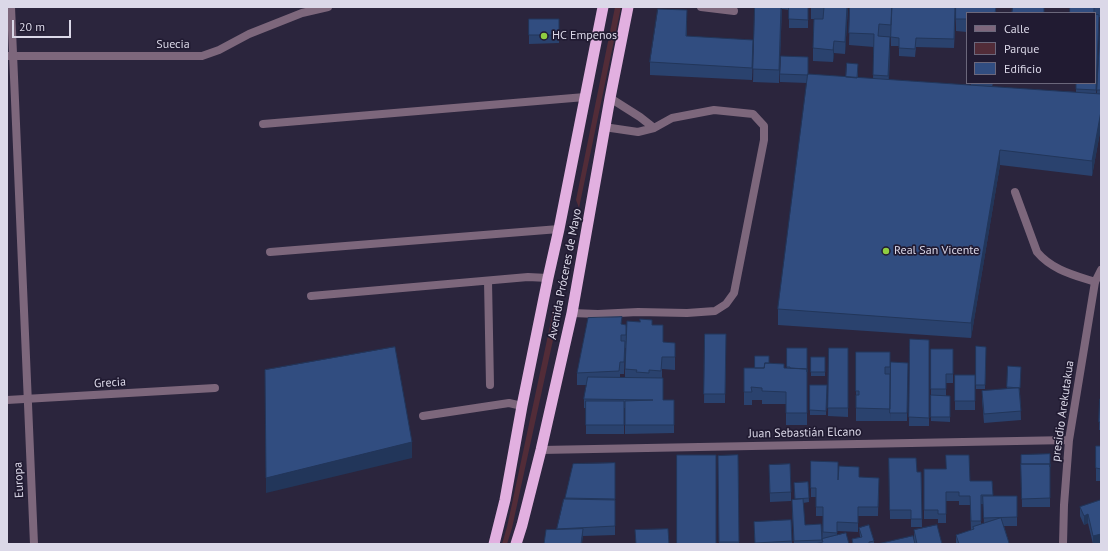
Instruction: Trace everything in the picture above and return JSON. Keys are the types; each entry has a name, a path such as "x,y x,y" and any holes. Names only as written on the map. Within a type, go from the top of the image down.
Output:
{"highway":[{"name":"Avenida Próceres de Mayo","path":"494,544 505,500 522,406 548,278 560,229 603,7"},
{"name":"Avenida Próceres de Mayo","path":"516,544 541,450 572,313 604,127 628,7"}],"street":[{"name":"Europa","path":"11,7 10,56 34,544"},
{"name":"Suecia","path":"10,56 202,56 219,50 249,34 302,13 328,7"},
{"path":"701,7 734,11"},
{"path":"263,124 585,97"},
{"path":"610,98 640,116 654,128"},
{"path":"572,313 687,313 715,311 726,304 734,293 764,140 764,126 753,114 714,110 672,118 654,128 638,132 604,127"},
{"path":"1015,192 1037,252 1044,260 1053,267 1095,282 1101,270"},
{"path":"270,252 560,229"},
{"path":"311,296 528,277 548,278"},
{"path":"488,281 490,384"},
{"name":"presidio Arekutakua","path":"1063,544 1064,505 1069,440 1095,282"},
{"name":"Grecia","path":"7,400 28,400 215,388"},
{"path":"423,416 509,403 522,406"},
{"name":"Juan Sebastián Elcano","path":"541,450 1069,440"}],"green space":[{"path":"615,7 621,7 579,208 576,200"},
{"path":"559,305 560,308 512,528 507,544 502,544 507,527 554,307"}],"building":[{"path":"755,7 781,7 779,70 753,69"},
{"path":"789,7 808,7 808,20 789,19"},
{"path":"824,7 847,7 845,42 834,41 833,50 813,48 814,19 823,19"},
{"path":"850,7 892,7 891,25 879,24 878,36 890,37 888,76 873,75 874,34 849,33"},
{"path":"892,7 955,7 954,39 916,38 915,49 899,48 899,38 891,37"},
{"path":"956,7 996,7 995,12 966,12 966,19 956,19"},
{"path":"1013,7 1044,7 1044,12 1012,12"},
{"path":"1070,7 1094,7 1094,12 1070,12"},
{"path":"658,9 687,10 686,36 753,40 752,68 650,62"},
{"path":"1096,14 1099,15 1096,90 1076,89 1076,84 1096,84"},
{"path":"1101,17 1101,90 1097,90"},
{"path":"529,19 559,19 559,35 529,35"},
{"path":"781,56 808,57 808,75 780,74"},
{"path":"847,63 858,64 857,78 846,77"},
{"name":"Real San Vicente","path":"808,74 1101,94 1101,111 1092,161 1000,150 971,323 778,309"},
{"path":"622,317 621,324 626,325 626,335 621,335 621,341 625,341 624,362 620,362 619,371 577,373 588,318"},
{"path":"640,319 652,320 652,325 663,325 663,342 675,343 675,357 662,357 661,371 649,370 649,373 625,369 627,321 640,322"},
{"path":"705,334 726,334 725,394 704,394"},
{"path":"910,339 929,340 929,418 909,417"},
{"path":"976,346 986,347 985,385 976,385"},
{"path":"395,347 412,442 266,478 265,370"},
{"path":"787,348 807,348 807,369 787,367"},
{"path":"829,348 848,348 848,408 828,408"},
{"path":"931,349 953,349 953,374 946,374 946,389 931,389"},
{"path":"856,352 890,352 890,367 885,367 885,374 890,374 890,409 856,408 856,395 859,395 859,391 856,391"},
{"path":"755,356 769,356 769,363 765,363 764,368 755,368"},
{"path":"811,357 825,357 825,372 811,372"},
{"path":"891,362 908,363 907,413 890,413"},
{"path":"765,363 784,364 784,368 807,369 807,413 786,413 786,392 762,391 762,388 751,387 752,392 744,392 744,368 764,368"},
{"path":"1008,366 1021,367 1020,388 1007,387"},
{"path":"955,375 975,375 975,401 955,401"},
{"path":"588,377 663,378 663,400 674,400 674,425 625,425 625,401 653,400 584,399"},
{"path":"810,385 827,385 826,411 810,410"},
{"path":"1019,388 1021,411 984,414 982,391"},
{"path":"931,395 950,396 950,417 931,417"},
{"path":"1100,399 1101,422 1099,422"},
{"path":"586,401 624,401 624,425 586,425"},
{"path":"1096,446 1101,446 1101,469 1096,468"},
{"path":"1050,454 1050,464 1021,464 1021,455"},
{"path":"677,455 716,455 716,544 677,544"},
{"path":"738,455 739,542 719,542 718,456"},
{"path":"946,455 969,455 970,481 992,481 993,495 981,495 981,521 971,521 970,496 959,496 959,492 946,492 946,514 938,514 938,510 924,510 924,469 946,469"},
{"path":"889,458 916,458 917,472 921,472 922,519 911,519 911,510 890,510"},
{"path":"811,461 838,462 838,480 839,466 859,467 859,477 879,478 878,507 858,507 858,523 837,522 837,533 823,532 823,507 816,507 816,488 811,488"},
{"path":"615,463 615,499 565,498 573,464"},
{"path":"790,464 791,492 770,493 769,465"},
{"path":"1021,464 1050,464 1050,498 1022,499"},
{"path":"808,482 809,498 795,499 794,483"},
{"path":"983,496 1017,496 1017,517 984,518"},
{"path":"564,499 615,500 615,526 557,529"},
{"path":"803,499 805,525 821,524 822,540 794,541 792,500"},
{"path":"1101,500 1101,534 1093,536 1088,514 1084,516 1080,507"},
{"path":"1001,518 1009,543 959,544 956,535 974,529 973,527"},
{"path":"791,520 792,541 755,543 754,522"},
{"path":"869,525 874,541 869,542 869,544 853,544 852,539 862,537 859,528"},
{"path":"937,525 942,544 917,544 914,530"},
{"path":"583,529 581,544 544,544 546,530"},
{"path":"668,529 669,544 636,544 635,530"},
{"path":"846,533 849,544 815,544 823,542 822,539"},
{"path":"913,536 915,544 878,544"}],"place":[{"name":"HC Empenos","path":"544,36"},
{"name":"Real San Vicente","path":"886,251"}]}
